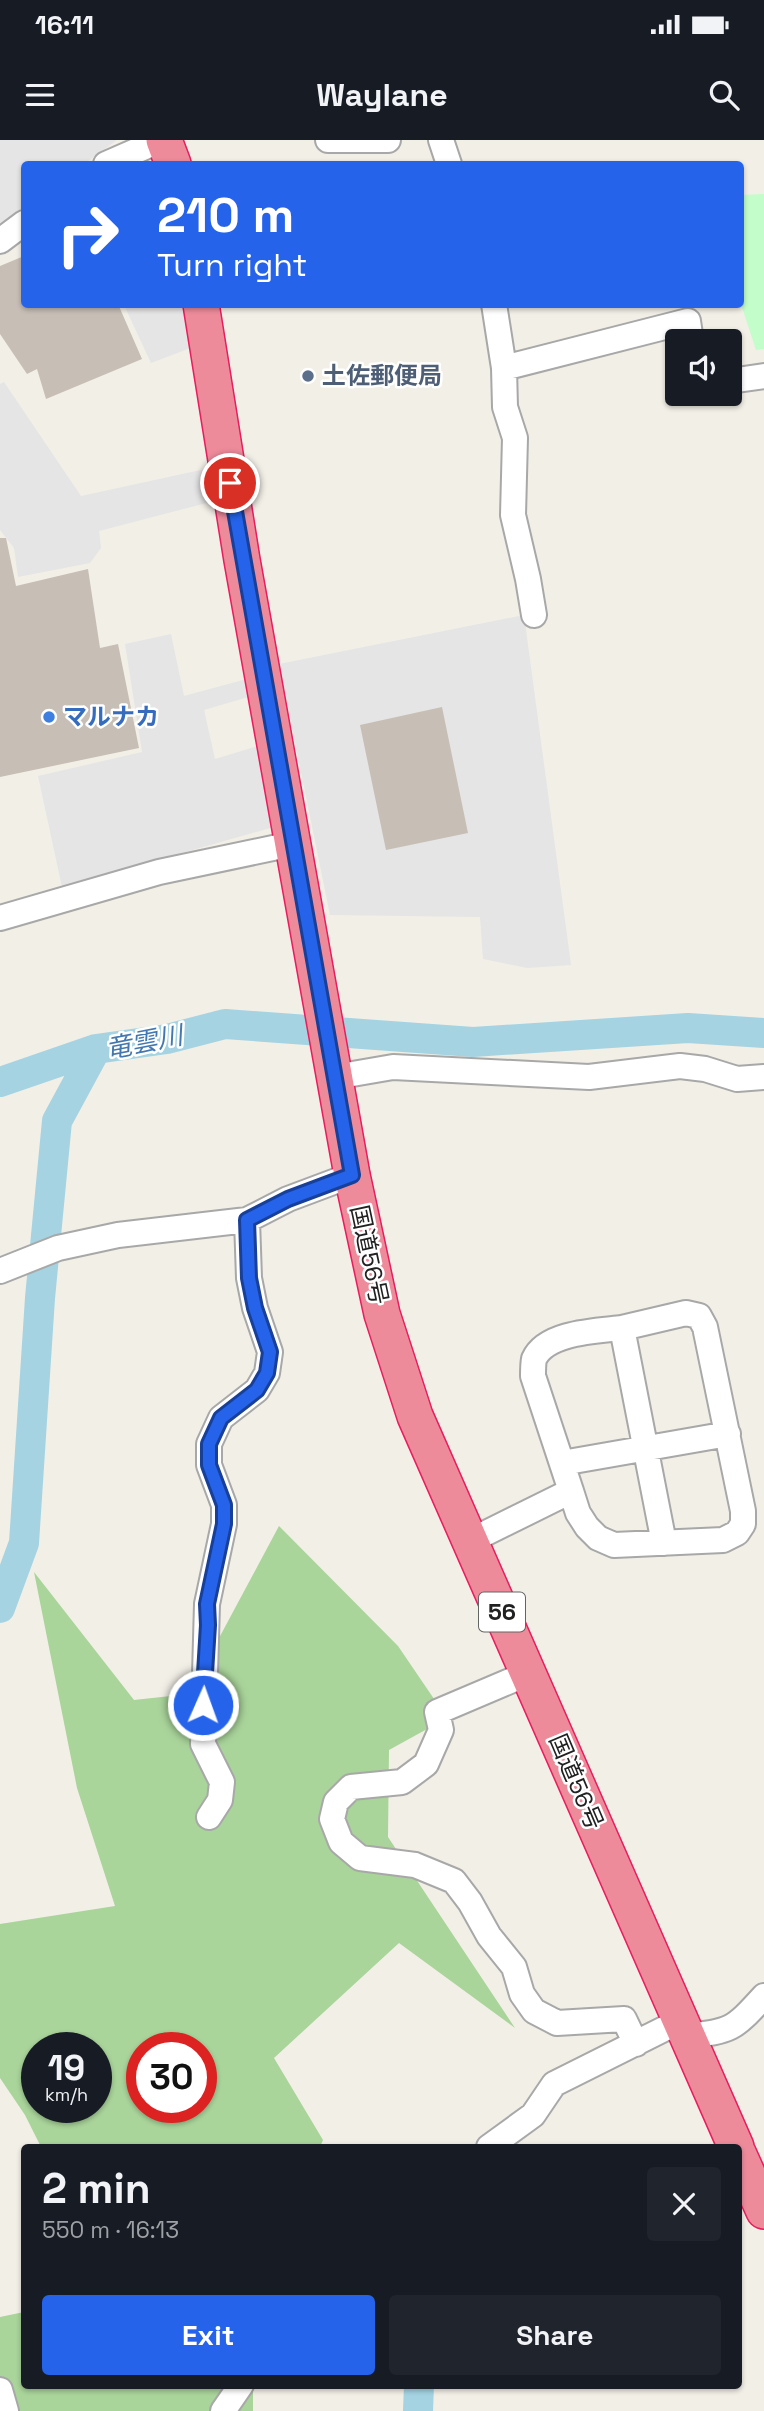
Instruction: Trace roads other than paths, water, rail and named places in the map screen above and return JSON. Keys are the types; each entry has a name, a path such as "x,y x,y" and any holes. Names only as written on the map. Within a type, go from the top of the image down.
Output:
{"highway":[{"path":"162,140 172,161"},
{"name":"国道56号","path":"202,308 292,844 352,1175 382,1314 415,1416 735,2144"},
{"path":"742,2160 761,2194"}],"street":[{"path":"113,161 162,140"},
{"path":"328,140 388,140"},
{"path":"440,140 448,161"},
{"path":"0,241 21,225"},
{"path":"495,308 504,368 505,407 515,438 513,515 534,615"},
{"path":"504,368 665,336"},
{"path":"742,379 764,376"},
{"path":"0,918 159,872 292,844"},
{"path":"333,1067 393,1067 589,1077 680,1066 705,1069 737,1079 764,1077"},
{"path":"0,1271 58,1248 118,1236 247,1220 288,1199 352,1175"},
{"path":"209,1817 220,1800 222,1782 203,1744 203,1685 207,1604 224,1524 224,1505 209,1465 209,1444 221,1418 257,1390 267,1373 270,1352 255,1308 249,1278 247,1220"},
{"path":"686,1313 699,1316 705,1327 743,1511 743,1524 737,1533 723,1540 614,1545 597,1538 579,1513 533,1376 534,1359 547,1343 572,1334 622,1328 686,1313"},
{"path":"622,1328 664,1543"},
{"path":"562,1463 727,1434"},
{"path":"470,1541 571,1492"},
{"path":"528,1673 437,1712 441,1730 425,1764 402,1782 351,1787 336,1802 332,1819 341,1842 360,1858 415,1865 454,1881 470,1902 489,1936 514,1967 522,1993 534,2011 557,2023 624,2019 636,2044"},
{"path":"493,2144 533,2115 554,2084 636,2044 683,2028 722,2032 740,2023 764,1996"},
{"path":"223,2411 238,2389"},
{"path":"0,2390 6,2411"}],"waterway":[{"name":"竜雲川","path":"0,1082 96,1049 167,1039 225,1024 473,1042 688,1028 764,1033"},
{"name":"竜雲川","path":"0,1608 24,1543 40,1298 57,1121 96,1049"},
{"path":"418,2411 419,2389"}],"place":[{"name":"土佐郵便局","path":"308,376"},
{"name":"マルナカ","path":"49,717"}]}
